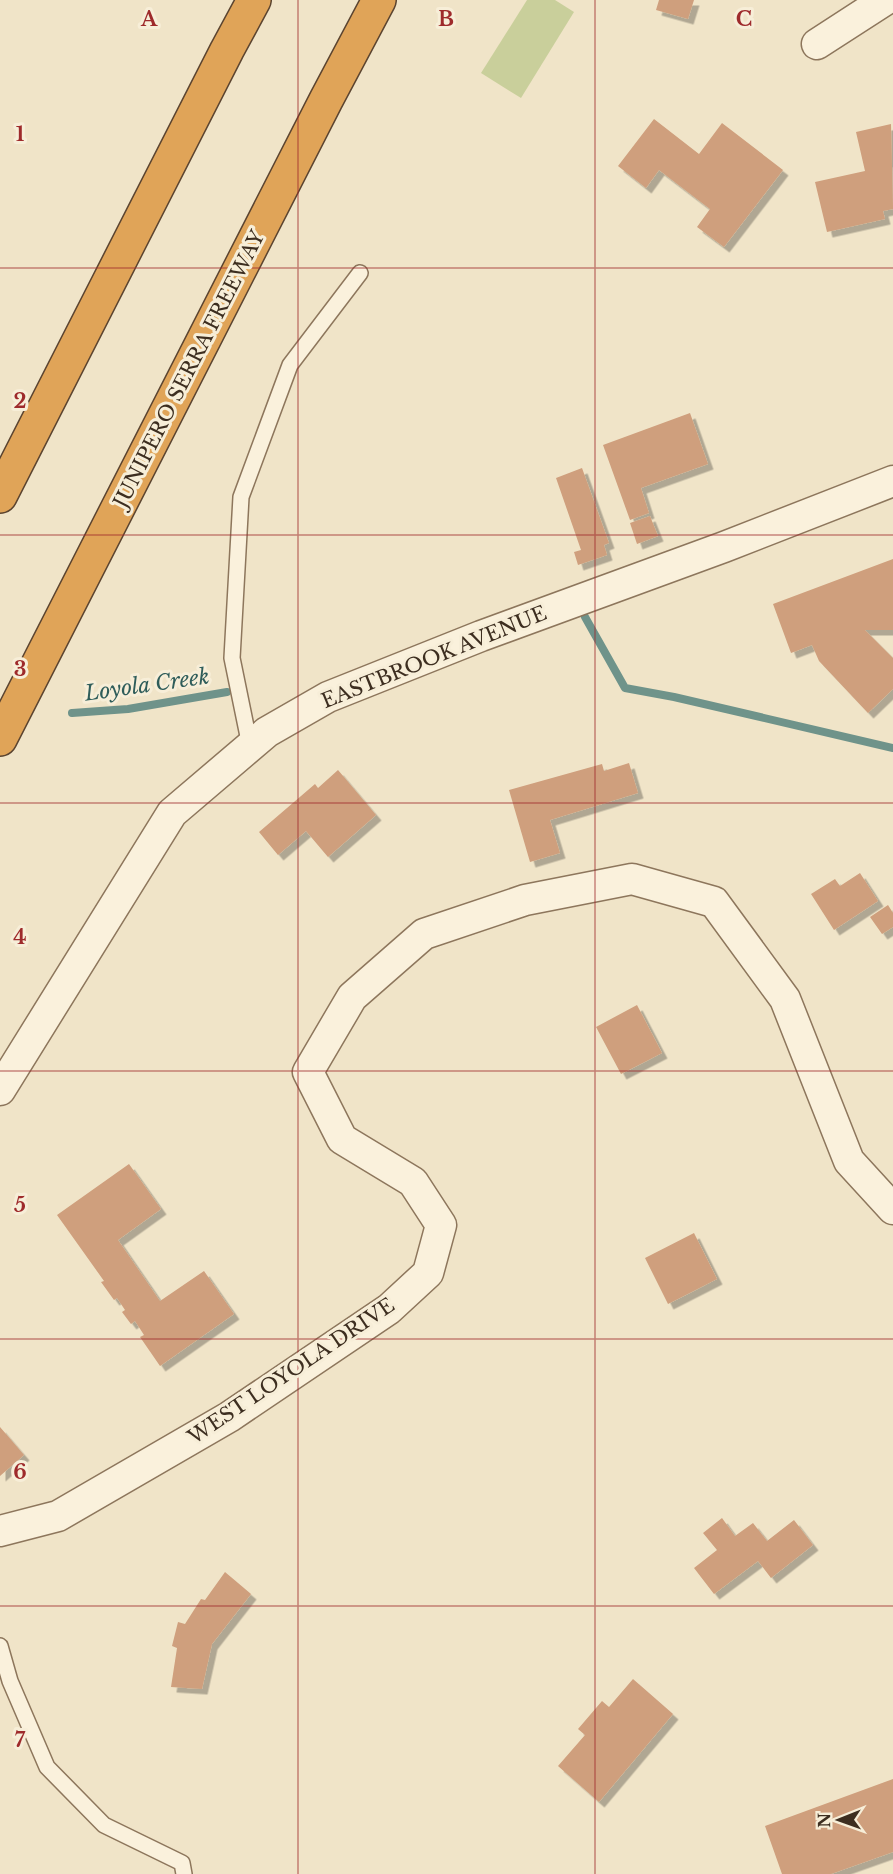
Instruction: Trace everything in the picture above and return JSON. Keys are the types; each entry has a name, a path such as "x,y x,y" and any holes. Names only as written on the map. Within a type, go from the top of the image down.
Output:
{"highway":[{"path":"0,496 254,0"},
{"name":"JUNIPERO SERRA FREEWAY","path":"0,739 315,121 380,0"}],"street":[{"path":"817,44 885,0"},
{"name":"EASTBROOK AVENUE","path":"0,1090 172,813 267,732 328,697 481,636 724,547 893,481"},
{"name":"WEST LOYOLA DRIVE","path":"0,1531 57,1516 229,1417 389,1309 428,1273 441,1225 413,1182 342,1139 308,1072 352,997 424,934 525,900 632,879 714,902 785,999 849,1161 893,1209"}],"lane":[{"path":"250,746 232,658 240,497 290,365 360,273"},
{"path":"0,1646 10,1681 47,1767 104,1825 182,1863 184,1874"}],"green space":[{"path":"527,0 555,0 574,12 521,98 481,73"}],"building":[{"path":"659,0 694,0 688,19 656,10"},
{"path":"654,119 699,154 722,123 783,170 724,247 697,227 710,209 659,170 646,188 618,166"},
{"path":"891,124 893,209 883,211 885,219 827,232 815,182 865,171 856,132"},
{"path":"690,413 708,464 641,488 649,513 630,520 603,445"},
{"path":"582,468 609,543 604,545 607,555 578,565 574,552 581,550 556,478"},
{"path":"650,516 658,536 637,544 630,523"},
{"path":"893,559 893,630 865,630 893,658 893,689 868,713 819,661 812,645 791,653 773,604"},
{"path":"629,763 638,793 550,820 560,853 530,862 509,790 602,764 604,771"},
{"path":"338,770 376,815 328,857 306,831 278,855 259,832 315,784 318,788"},
{"path":"860,873 878,901 834,930 811,894 835,879 840,886"},
{"path":"888,905 893,913 893,927 882,934 870,917"},
{"path":"637,1005 662,1053 621,1074 596,1027"},
{"path":"129,1164 161,1209 118,1240 160,1301 204,1271 234,1314 160,1366 140,1337 144,1335 135,1321 131,1324 122,1312 125,1310 117,1298 114,1300 101,1282 104,1281 57,1215"},
{"path":"694,1233 717,1279 668,1304 645,1258"},
{"path":"0,1427 24,1455 0,1476"},
{"path":"722,1518 735,1536 753,1523 767,1541 794,1520 813,1545 771,1578 758,1561 714,1594 694,1568 717,1550 703,1533"},
{"path":"225,1572 251,1594 212,1644 202,1689 171,1687 177,1648 172,1646 178,1622 185,1624 201,1599 205,1600"},
{"path":"633,1679 673,1714 599,1802 558,1766 585,1735 578,1729 602,1701 609,1707"},
{"path":"893,1779 893,1852 831,1874 782,1874 765,1826"}],"waterway":[{"path":"585,617 625,688 674,697 893,748"},
{"name":"Loyola Creek","path":"72,713 128,709 227,692"}]}
